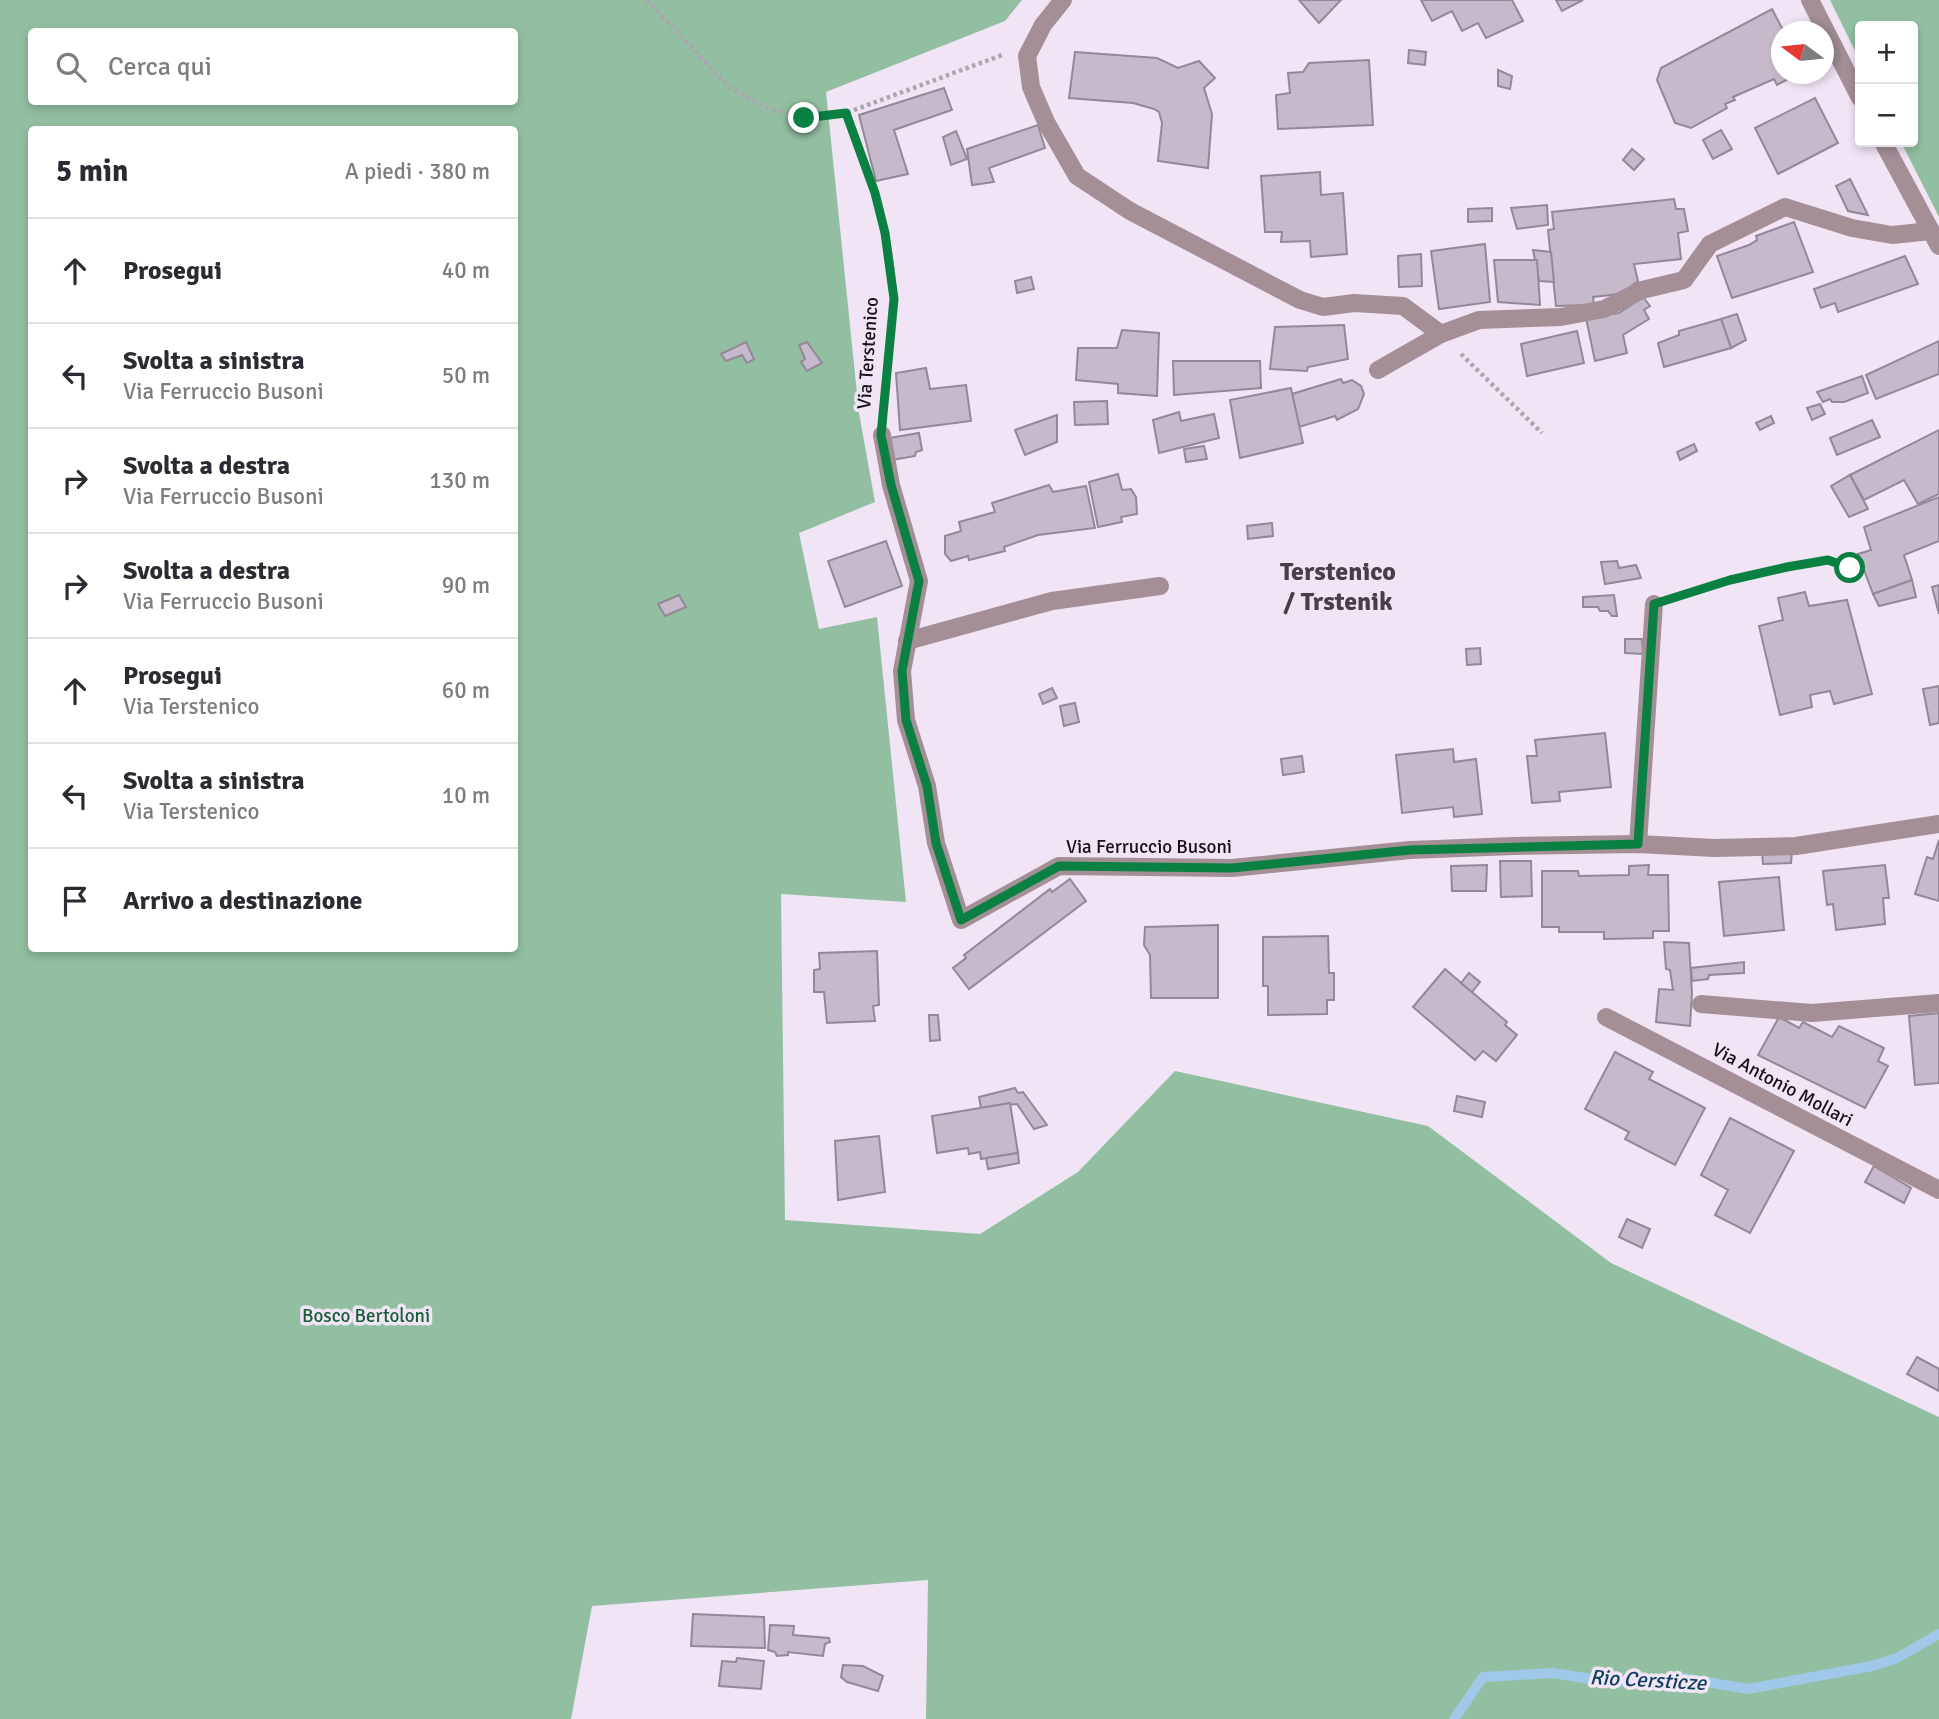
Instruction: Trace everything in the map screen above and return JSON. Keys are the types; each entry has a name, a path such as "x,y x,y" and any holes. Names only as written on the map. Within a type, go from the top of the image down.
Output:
{"street":[{"path":"1063,0 1043,25 1027,56 1031,87 1046,122 1077,176 1130,211 1300,300 1323,307 1354,303 1404,306 1441,334"},
{"path":"1811,0 1855,88"},
{"path":"1887,147 1935,238"},
{"path":"1378,370 1441,334 1479,320 1561,317 1604,309 1642,290 1684,280 1710,244 1786,207 1852,228 1892,235 1935,238"},
{"name":"Via Ferruccio Busoni","path":"881,435 891,485 919,581 902,671 906,720 927,786 936,843 961,920 1059,866 1232,868 1410,850 1638,844 1715,848 1796,846 1939,824"},
{"path":"907,641 1052,601 1160,586"},
{"path":"1638,844 1654,604"},
{"path":"1701,1004 1812,1013 1939,1003"},
{"name":"Via Antonio Mollari","path":"1606,1017 1939,1190"}],"path":[{"path":"647,0 729,88 768,108 804,118 846,113 1000,55 1027,56"},
{"name":"Via Terstenico","path":"846,113 875,193 885,233 894,299 881,435"},
{"path":"1441,334 1542,433"},
{"path":"1654,604 1730,580 1787,567 1828,560 1850,568"}],"green space":[{"name":"Bosco Bertoloni","path":"0,0 1022,0 1005,21 826,92 859,413 875,502 799,533 819,629 877,617 906,902 781,894 785,1220 980,1234 1078,1172 1175,1071 1428,1126 1611,1263 1939,1417 1939,1719 926,1719 928,1580 592,1606 571,1719 0,1719"},
{"path":"1830,0 1939,0 1939,217 1904,147 1918,147 1918,21 1855,21 1855,51"}],"building":[{"path":"1299,0 1341,0 1319,23"},
{"path":"1421,0 1512,0 1523,21 1486,38 1478,23 1462,31 1452,11 1432,21"},
{"path":"1556,0 1583,0 1562,11"},
{"path":"1772,9 1778,21 1771,21 1771,80 1733,97 1735,100 1725,104 1727,108 1691,128 1675,123 1657,80 1661,68"},
{"path":"1409,50 1426,52 1425,65 1408,63"},
{"path":"1075,52 1157,58 1178,68 1199,61 1215,78 1204,88 1212,114 1208,168 1158,161 1162,123 1159,112 1154,109 1133,103 1069,98"},
{"path":"1369,60 1373,125 1278,129 1276,95 1290,93 1288,73 1303,72 1309,63"},
{"path":"1498,70 1512,76 1510,89 1498,86"},
{"path":"944,88 952,110 894,130 908,174 876,181 859,115"},
{"path":"1815,98 1838,143 1778,174 1755,128"},
{"path":"1038,125 1045,148 989,168 994,182 972,185 967,149"},
{"path":"1721,130 1732,149 1713,159 1703,140"},
{"path":"956,131 967,159 951,165 943,137"},
{"path":"1632,149 1644,159 1634,170 1623,160"},
{"path":"1320,172 1321,195 1343,193 1347,254 1311,257 1310,241 1281,242 1282,232 1265,232 1261,176"},
{"path":"1850,179 1868,215 1848,211 1836,186"},
{"path":"1674,199 1676,209 1684,209 1688,231 1678,233 1681,259 1634,264 1638,281 1620,294 1593,297 1594,305 1556,306 1548,230 1554,229 1552,212"},
{"path":"1547,205 1548,225 1517,229 1511,208"},
{"path":"1492,208 1492,221 1468,222 1468,209"},
{"path":"1794,222 1813,272 1732,298 1717,256 1749,245 1757,240 1756,236"},
{"path":"1485,244 1490,302 1439,309 1431,251"},
{"path":"1533,250 1551,252 1554,282 1539,281"},
{"path":"1421,254 1422,286 1399,287 1398,256"},
{"path":"1905,256 1918,284 1838,312 1835,303 1821,308 1814,289"},
{"path":"1494,260 1537,260 1540,305 1498,302"},
{"path":"1031,277 1034,289 1017,293 1015,281"},
{"path":"1643,297 1650,306 1644,310 1649,319 1623,335 1627,353 1595,361 1586,318 1619,313"},
{"path":"1737,314 1746,340 1731,348 1721,319"},
{"path":"1721,319 1731,348 1664,367 1658,343 1679,335 1679,331"},
{"path":"1344,325 1348,359 1308,367 1307,371 1270,369 1275,327"},
{"path":"1122,330 1159,333 1157,396 1118,393 1118,384 1076,380 1078,348 1117,348"},
{"path":"1577,331 1584,363 1527,376 1521,344"},
{"path":"1939,341 1939,374 1876,399 1866,375"},
{"path":"746,342 754,359 747,363 742,355 726,361 721,354"},
{"path":"807,342 822,363 807,371 801,362 805,359 799,345"},
{"path":"1173,361 1260,361 1261,388 1174,395"},
{"path":"926,368 930,389 966,385 971,421 900,430 896,373"},
{"path":"1862,376 1868,393 1844,402 1832,402 1830,399 1823,402 1817,392"},
{"path":"1341,379 1343,383 1352,380 1361,386 1364,394 1358,409 1337,420 1335,416 1299,427 1292,394"},
{"path":"1291,388 1303,443 1240,458 1230,400"},
{"path":"1107,401 1108,424 1075,425 1074,402"},
{"path":"1820,404 1825,414 1812,420 1807,408"},
{"path":"1179,412 1181,421 1214,414 1219,438 1159,453 1153,420"},
{"path":"1057,415 1057,442 1025,455 1015,430"},
{"path":"1771,416 1774,423 1760,430 1756,423"},
{"path":"1872,420 1880,437 1837,455 1830,438"},
{"path":"1939,430 1939,494 1918,504 1904,480 1864,500 1850,475"},
{"path":"919,433 922,450 916,452 915,456 892,460 889,438"},
{"path":"1694,444 1697,451 1680,460 1677,452"},
{"path":"1204,446 1207,459 1186,462 1184,449"},
{"path":"1118,474 1122,490 1131,489 1136,497 1137,514 1121,517 1122,522 1098,527 1089,482"},
{"path":"1850,475 1868,509 1849,517 1831,486"},
{"path":"1049,485 1053,492 1086,486 1095,528 1038,535 1004,547 1005,551 969,560 968,556 951,561 945,554 945,536 961,531 959,522 995,512 992,503"},
{"path":"1939,497 1939,541 1904,555 1912,580 1873,594 1858,554 1871,550 1864,527"},
{"path":"1272,523 1273,536 1248,539 1247,526"},
{"path":"886,541 902,586 845,607 828,561"},
{"path":"1617,561 1619,568 1636,565 1641,578 1605,584 1601,562"},
{"path":"1912,580 1916,597 1879,606 1873,594"},
{"path":"1939,585 1939,614 1932,587"},
{"path":"1805,592 1809,606 1847,600 1872,694 1834,704 1830,691 1810,695 1812,707 1780,715 1759,626 1783,620 1778,598"},
{"path":"679,595 686,607 665,616 658,604"},
{"path":"1614,595 1617,616 1612,616 1608,611 1600,611 1598,607 1583,607 1583,597"},
{"path":"1625,639 1642,639 1643,654 1625,653"},
{"path":"1480,648 1481,664 1467,665 1466,649"},
{"path":"1939,686 1939,723 1930,725 1923,689"},
{"path":"1052,688 1057,698 1043,704 1039,694"},
{"path":"1075,703 1079,722 1064,726 1060,706"},
{"path":"1605,733 1611,787 1559,792 1560,801 1532,803 1527,756 1537,756 1535,740"},
{"path":"1453,749 1454,762 1476,759 1482,814 1454,817 1453,807 1402,813 1396,755"},
{"path":"1302,756 1304,772 1283,775 1281,759"},
{"path":"1939,840 1939,901 1915,894 1927,857 1933,859"},
{"path":"1792,851 1791,863 1763,864 1762,853"},
{"path":"1500,861 1531,861 1532,896 1501,897"},
{"path":"1487,865 1486,891 1452,891 1451,866"},
{"path":"1649,865 1648,875 1668,875 1669,931 1653,931 1653,938 1604,939 1604,932 1559,932 1559,927 1542,927 1542,871 1578,871 1579,876 1629,875 1629,866"},
{"path":"1885,865 1889,898 1883,898 1885,924 1836,930 1833,904 1827,905 1823,871"},
{"path":"1779,877 1784,930 1724,936 1719,882"},
{"path":"1070,879 1086,901 969,989 953,968 966,958 964,955 1050,889 1052,892"},
{"path":"1218,925 1218,998 1151,998 1150,955 1144,945 1145,927"},
{"path":"1328,936 1329,973 1334,973 1334,1000 1327,1000 1327,1014 1268,1015 1268,986 1263,986 1263,937"},
{"path":"1664,942 1689,943 1692,993 1690,1026 1656,1022 1659,989 1673,990 1670,970 1666,969"},
{"path":"877,951 879,1005 873,1006 875,1021 827,1023 824,992 814,992 814,970 820,969 819,953"},
{"path":"1744,962 1744,973 1709,975 1708,979 1692,981 1691,968"},
{"path":"1445,969 1507,1022 1505,1025 1517,1035 1496,1061 1483,1051 1475,1060 1413,1007"},
{"path":"1469,973 1480,982 1472,992 1461,983"},
{"path":"1939,1013 1939,1083 1915,1085 1909,1016"},
{"path":"929,1015 938,1015 940,1040 930,1041"},
{"path":"1779,1017 1799,1028 1803,1022 1832,1037 1839,1026 1884,1048 1878,1061 1888,1066 1865,1108 1758,1055"},
{"path":"1615,1052 1653,1072 1649,1079 1705,1108 1675,1165 1625,1139 1629,1132 1585,1109"},
{"path":"1015,1088 1018,1093 1023,1092 1047,1125 1034,1129 1017,1104 981,1108 979,1097"},
{"path":"1457,1096 1485,1102 1482,1117 1454,1111"},
{"path":"1010,1103 1018,1153 981,1159 980,1152 969,1154 968,1148 937,1153 932,1116"},
{"path":"1730,1118 1794,1151 1750,1233 1715,1215 1728,1190 1701,1175"},
{"path":"879,1136 885,1192 838,1200 835,1141"},
{"path":"1018,1153 1019,1163 988,1169 986,1158"},
{"path":"1874,1166 1911,1188 1904,1203 1865,1182"},
{"path":"1627,1219 1650,1229 1642,1248 1619,1237"},
{"path":"1917,1357 1939,1369 1939,1391 1907,1374"},
{"path":"693,1614 764,1617 765,1648 691,1646"},
{"path":"770,1625 794,1626 793,1635 829,1638 830,1642 825,1644 823,1656 788,1652 788,1655 777,1656 775,1652 768,1650"},
{"path":"737,1658 764,1661 761,1689 719,1686 722,1661 736,1662"},
{"path":"843,1665 863,1666 883,1676 878,1691 847,1682 841,1677"}],"waterway":[{"name":"Rio Cersticze","path":"1454,1719 1483,1677 1552,1673 1612,1682 1683,1678 1748,1689 1872,1666 1897,1658 1939,1634"}],"district":[{"name":"Terstenico / Trstenik","path":"1338,586"}],"route":[{"path":"804,118 846,113 875,193 885,233 894,299 881,435 891,485 919,581 902,671 906,720 927,786 936,843 961,920 1059,866 1119,864 1232,868 1410,850 1638,844 1638,803 1649,699 1654,604 1730,580 1787,567 1828,560 1850,568"}]}
